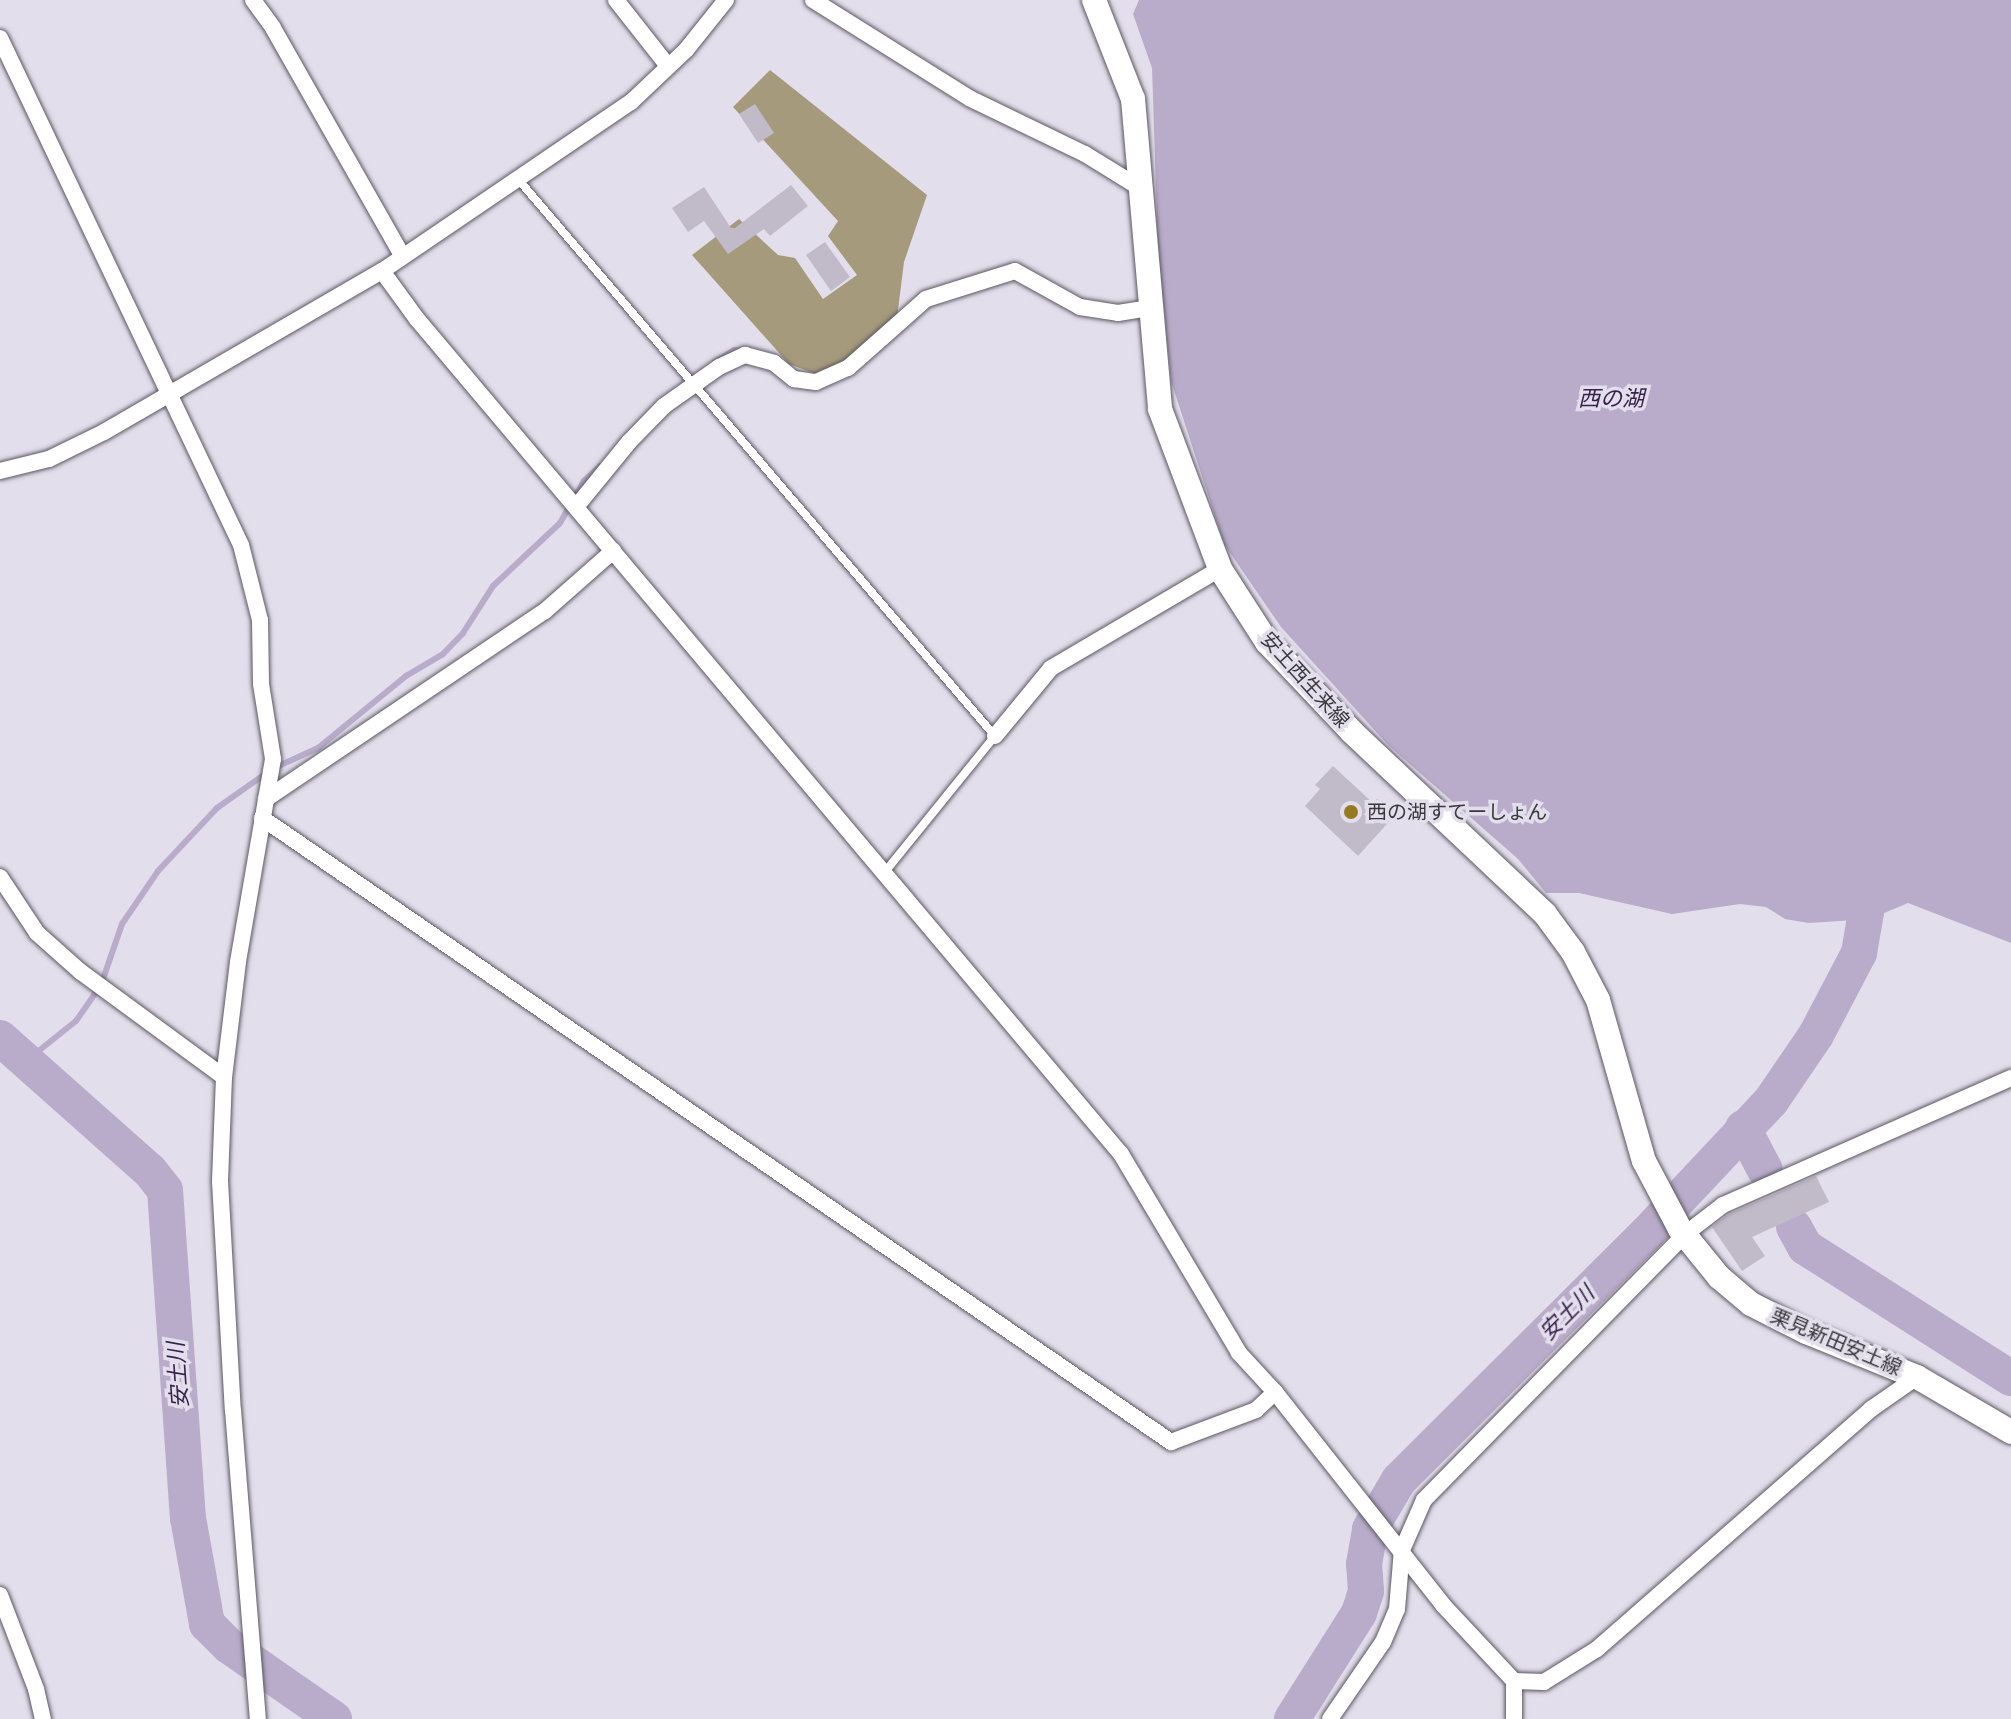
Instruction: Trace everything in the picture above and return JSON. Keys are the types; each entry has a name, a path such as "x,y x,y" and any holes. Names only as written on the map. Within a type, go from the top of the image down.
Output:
{"main road":[{"name":"安土西生来線","path":"1094,0 1133,99 1160,409 1220,569 1267,642 1352,732 1545,914 1573,952 1598,1000 1644,1161 1657,1188"},
{"name":"栗見新田安土線","path":"1657,1188 1682,1232 1719,1277 1751,1304 1806,1332 1917,1377 2011,1432"}],"street":[{"path":"253,0 273,28 402,255"},
{"path":"616,0 668,66"},
{"path":"0,471 49,459 170,396 382,271 516,177 631,102 686,50 726,0"},
{"path":"813,0 969,98 1085,154 1140,188"},
{"path":"0,38 241,545 260,620 261,684 273,759 224,1077 220,1181 233,1410 258,1719"},
{"path":"382,271 417,319 1121,1154 1239,1353 1275,1392 1443,1605 1514,1681 1514,1719"},
{"path":"576,507 629,442 664,406 719,367 745,355 774,363 794,379 816,382 848,368 926,299 1015,271 1080,307 1118,313 1149,308"},
{"path":"267,792 545,611 613,551"},
{"path":"995,736 1051,668 1220,569"},
{"path":"262,818 1171,1442 1256,1410 1275,1392"},
{"path":"0,877 37,933 117,1000 224,1077"},
{"path":"1330,1719 1383,1642 1397,1609 1402,1550 1424,1500 1682,1232 1723,1205 2011,1078"},
{"path":"1514,1681 1544,1682 1597,1649 1871,1409 1917,1377"},
{"path":"0,1595 36,1689 43,1719"}],"lane":[{"path":"516,177 995,736 884,873"}],"shaded area":[{"path":"770,70 927,195 904,262 897,318 848,361 818,375 789,364 692,255 739,219 778,255 795,258 823,299 857,275 828,236 838,221 733,107"}],"water":[{"name":"西の湖","path":"1139,0 2011,0 2011,943 1908,903 1870,919 1809,923 1785,919 1766,907 1740,904 1672,914 1579,893 1546,893 1518,859 1388,745 1281,627 1224,544 1171,381 1158,251 1152,68 1133,14"}],"building":[{"path":"755,104 774,133 758,143 739,114"},
{"path":"791,185 808,206 770,236 764,229 728,254 704,221 688,232 672,208 704,187 731,228 735,228"},
{"path":"825,242 850,277 831,291 806,255"},
{"name":"西の湖すてーしょん","path":"1333,766 1373,803 1377,799 1395,815 1358,856 1305,806 1320,789 1315,785"},
{"path":"1816,1176 1829,1202 1752,1237 1765,1256 1742,1271 1712,1227 1729,1214"}],"waterway":[{"path":"715,362 734,350 744,351"},
{"path":"26,1061 76,1021 101,985 122,924 158,871 217,808 272,769 318,748 406,676 443,654 463,633 493,586 560,523 584,481 600,466"},
{"name":"安土川","path":"1292,1719 1359,1613 1366,1591 1364,1564 1370,1529 1399,1480 1647,1233 1771,1101 1816,1035 1859,953 1873,872"},
{"name":"安土川","path":"0,1038 150,1171 165,1190 188,1518 207,1624 229,1646 334,1719"},
{"path":"1743,1128 1765,1170"},
{"path":"1794,1227 1805,1247 2011,1378"}],"place":[{"name":"西の湖すてーしょん","path":"1351,812"}]}
